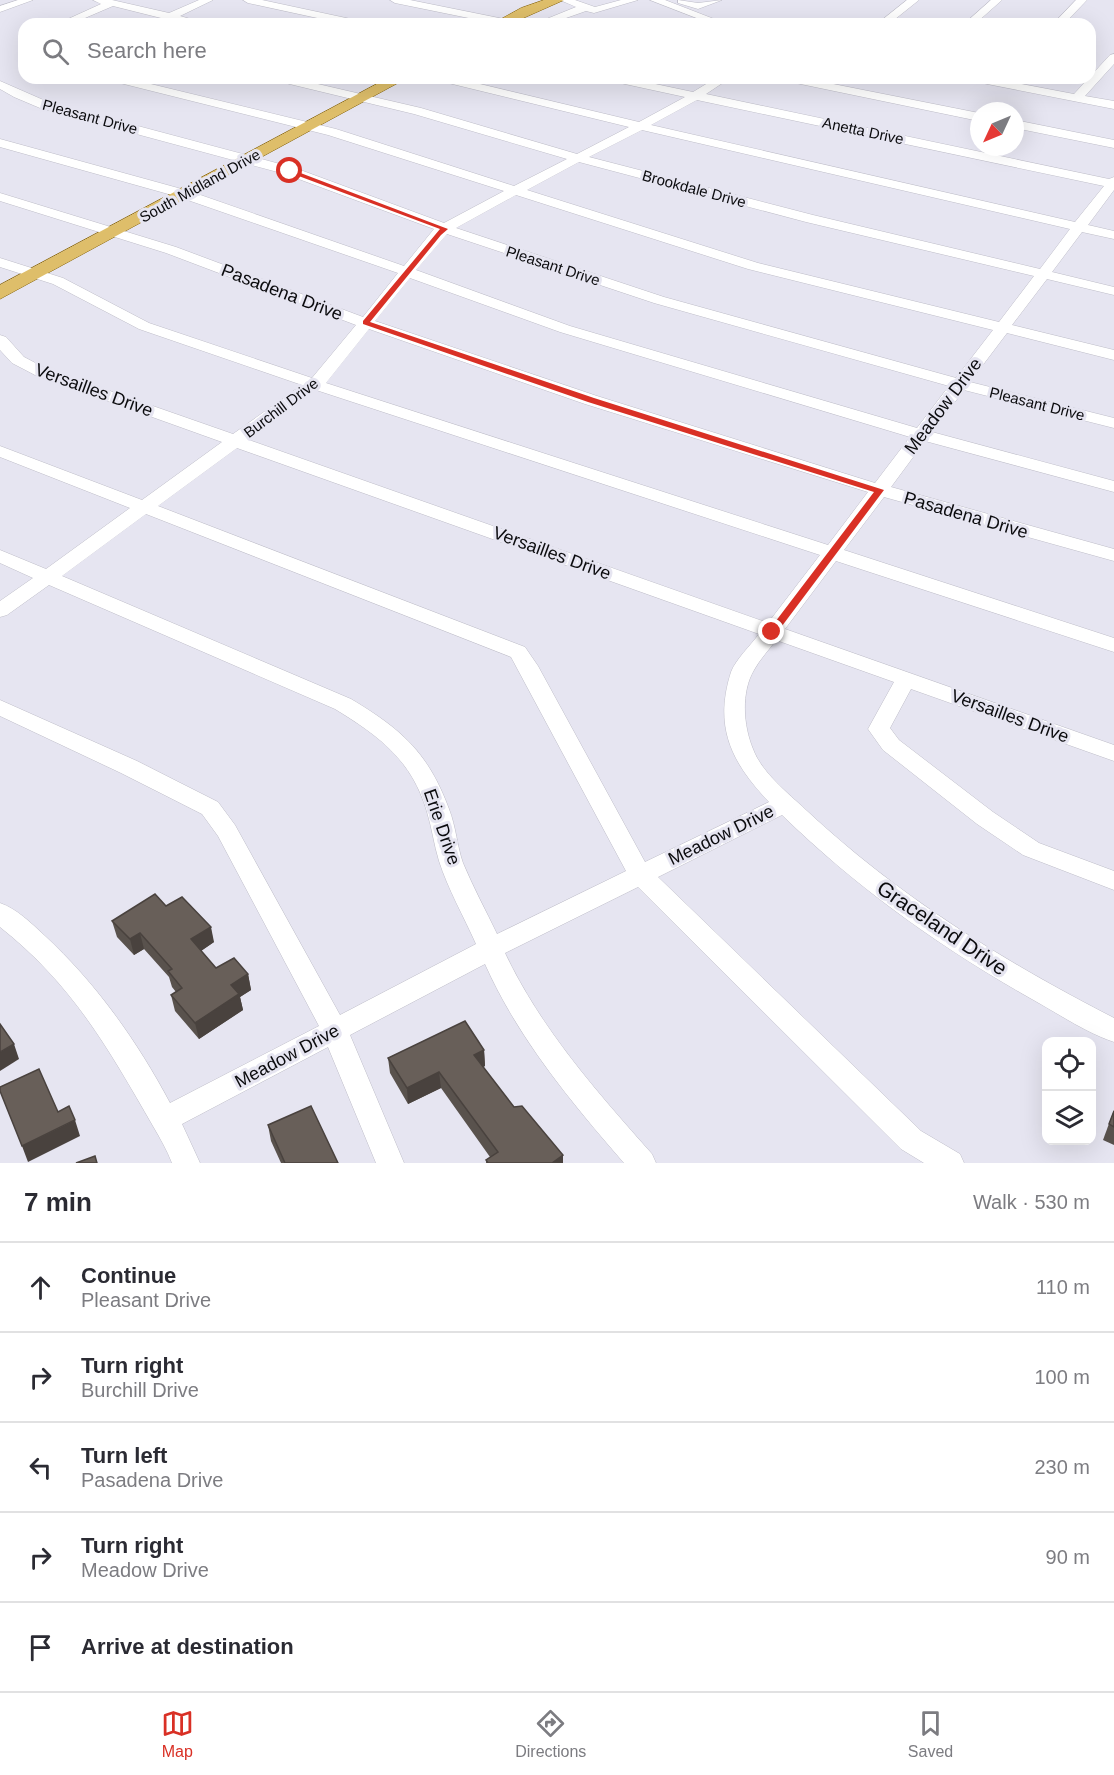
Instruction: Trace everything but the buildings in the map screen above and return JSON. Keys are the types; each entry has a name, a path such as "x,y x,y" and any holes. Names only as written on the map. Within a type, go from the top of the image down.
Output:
{"main road":[{"path":"514,18 523,12 557,0"},
{"name":"South Midland Drive","path":"0,293 388,84"}],"street":[{"path":"0,9 28,0"},
{"path":"98,0 178,18"},
{"path":"167,18 208,0"},
{"path":"248,0 332,18"},
{"path":"395,0 482,18"},
{"path":"565,0 597,18"},
{"path":"556,18 597,0"},
{"path":"681,0 698,6 717,0"},
{"path":"890,18 914,0"},
{"path":"976,18 997,0"},
{"path":"1064,18 1082,0"},
{"path":"579,8 594,10 627,1 644,8 664,1 707,18"},
{"path":"76,18 112,3"},
{"path":"523,12 550,18"},
{"path":"1096,77 1114,57"},
{"name":"Pleasant Drive","path":"0,84 18,95 44,105 290,171 445,229 669,303 959,384 1114,423"},
{"path":"136,84 332,132 753,266 1114,355"},
{"name":"Brookdale Drive","path":"302,84 799,216 1114,291"},
{"path":"465,84 915,191 1114,235"},
{"name":"Anetta Drive","path":"639,84 1113,183"},
{"name":"Burchill Drive","path":"0,611 315,384 438,233 641,126 715,84"},
{"path":"816,84 970,115"},
{"path":"1017,84 1114,105"},
{"path":"1077,98 1090,84"},
{"path":"1024,126 1114,144"},
{"path":"0,143 184,194 408,271 565,329 921,435 1114,487"},
{"name":"Meadow Drive","path":"165,1120 492,948 784,804 761,780 745,756 737,731 734,713 735,695 742,671 1113,183"},
{"name":"Pasadena Drive","path":"0,197 171,250 366,323 574,394 880,490 1114,555"},
{"path":"0,262 82,292 144,326 1114,645"},
{"name":"Versailles Drive","path":"0,340 16,358 30,368 1114,753"},
{"path":"0,451 518,652 528,666 628,856 641,874 911,1140 950,1163"},
{"name":"Erie Drive","path":"0,556 344,704 378,725 397,741 428,785 438,810 451,862 513,995 582,1095 642,1163"},
{"path":"906,679 879,729 891,745 985,818 1031,849 1114,881"},
{"path":"0,707 129,766 210,808 227,831 335,1030 390,1163"},
{"name":"Graceland Drive","path":"784,804 814,833 896,901 1016,978 1114,1031"},
{"path":"0,913 42,949 84,995 120,1042 165,1120 186,1163"}],"route":[{"path":"290,171 445,229 438,233 366,323 591,400 880,490 772,632"}]}
